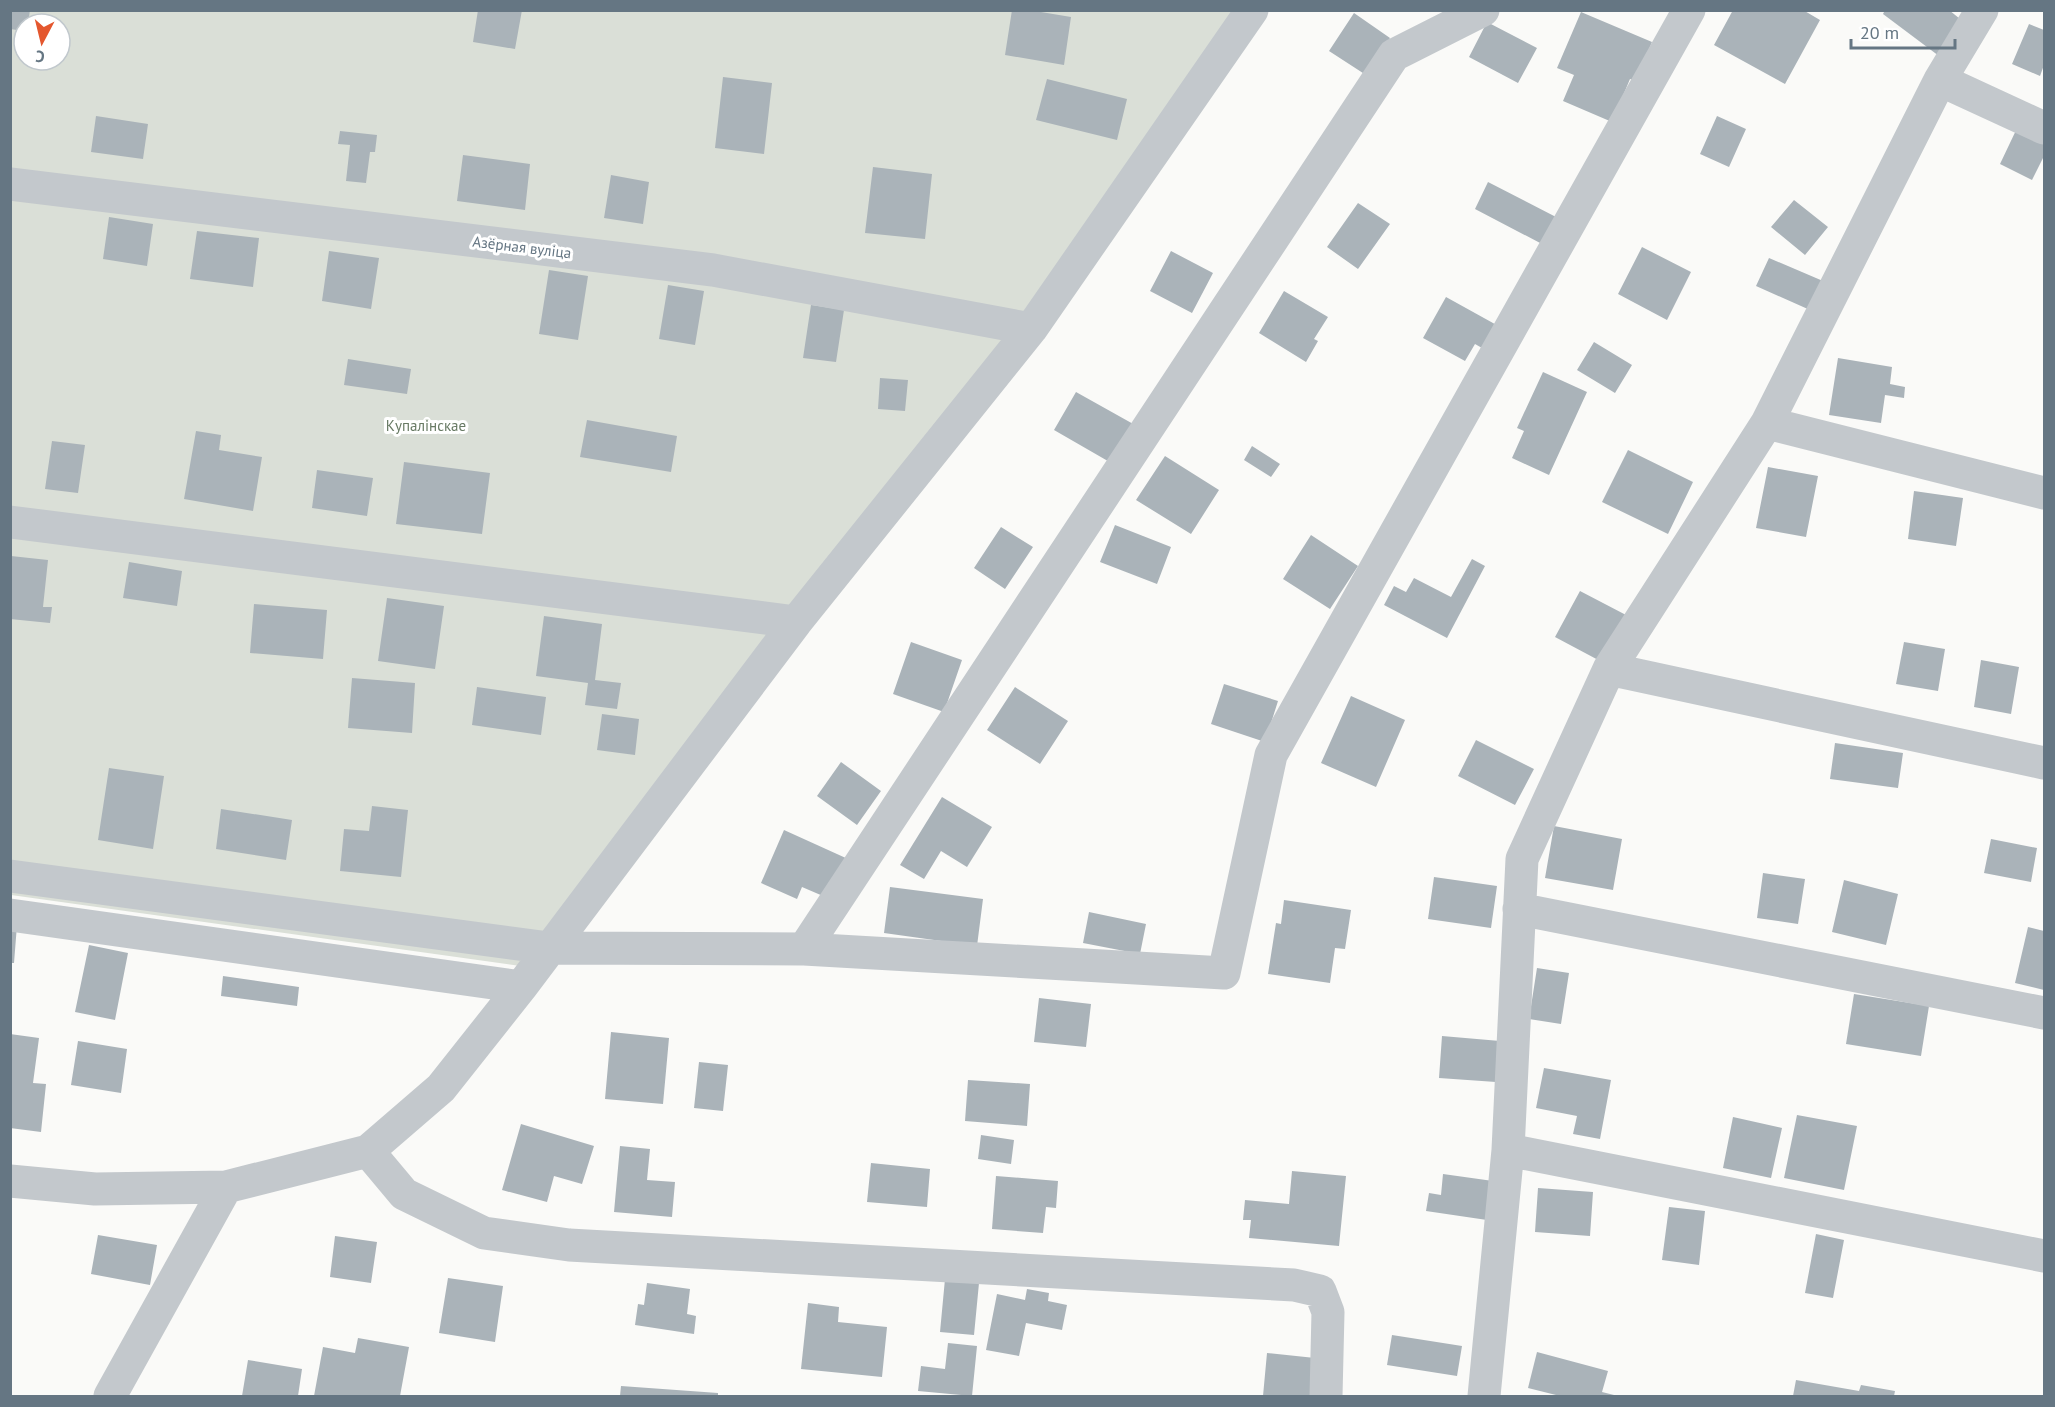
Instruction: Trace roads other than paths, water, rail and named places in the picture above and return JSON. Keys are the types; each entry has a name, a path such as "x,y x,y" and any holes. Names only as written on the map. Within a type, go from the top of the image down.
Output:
{"street":[{"path":"10,1181 95,1189 226,1187 368,1151 441,1088 521,987 796,622 1031,329 1252,10"},
{"path":"804,949 1394,55 1483,10"},
{"path":"10,876 549,948 804,949 1224,973 1271,755 1689,10"},
{"path":"1484,1396 1509,1150 1522,859 1609,669 1767,423 1940,80 1982,10"},
{"path":"1940,80 2044,129"},
{"name":"Азёрная вуліца","path":"10,184 713,270 1031,329"},
{"path":"1767,423 2044,493"},
{"path":"10,522 796,622"},
{"path":"1609,669 2044,763"},
{"path":"1519,909 2044,1013"},
{"path":"10,915 521,987"},
{"path":"1509,1150 2044,1256"},
{"path":"368,1151 404,1194 484,1233 569,1245 1282,1284 1320,1291 1328,1312 1326,1396"},
{"path":"110,1396 226,1187"}],"park label":[{"name":"Купалінскае","path":"426,425"}]}
